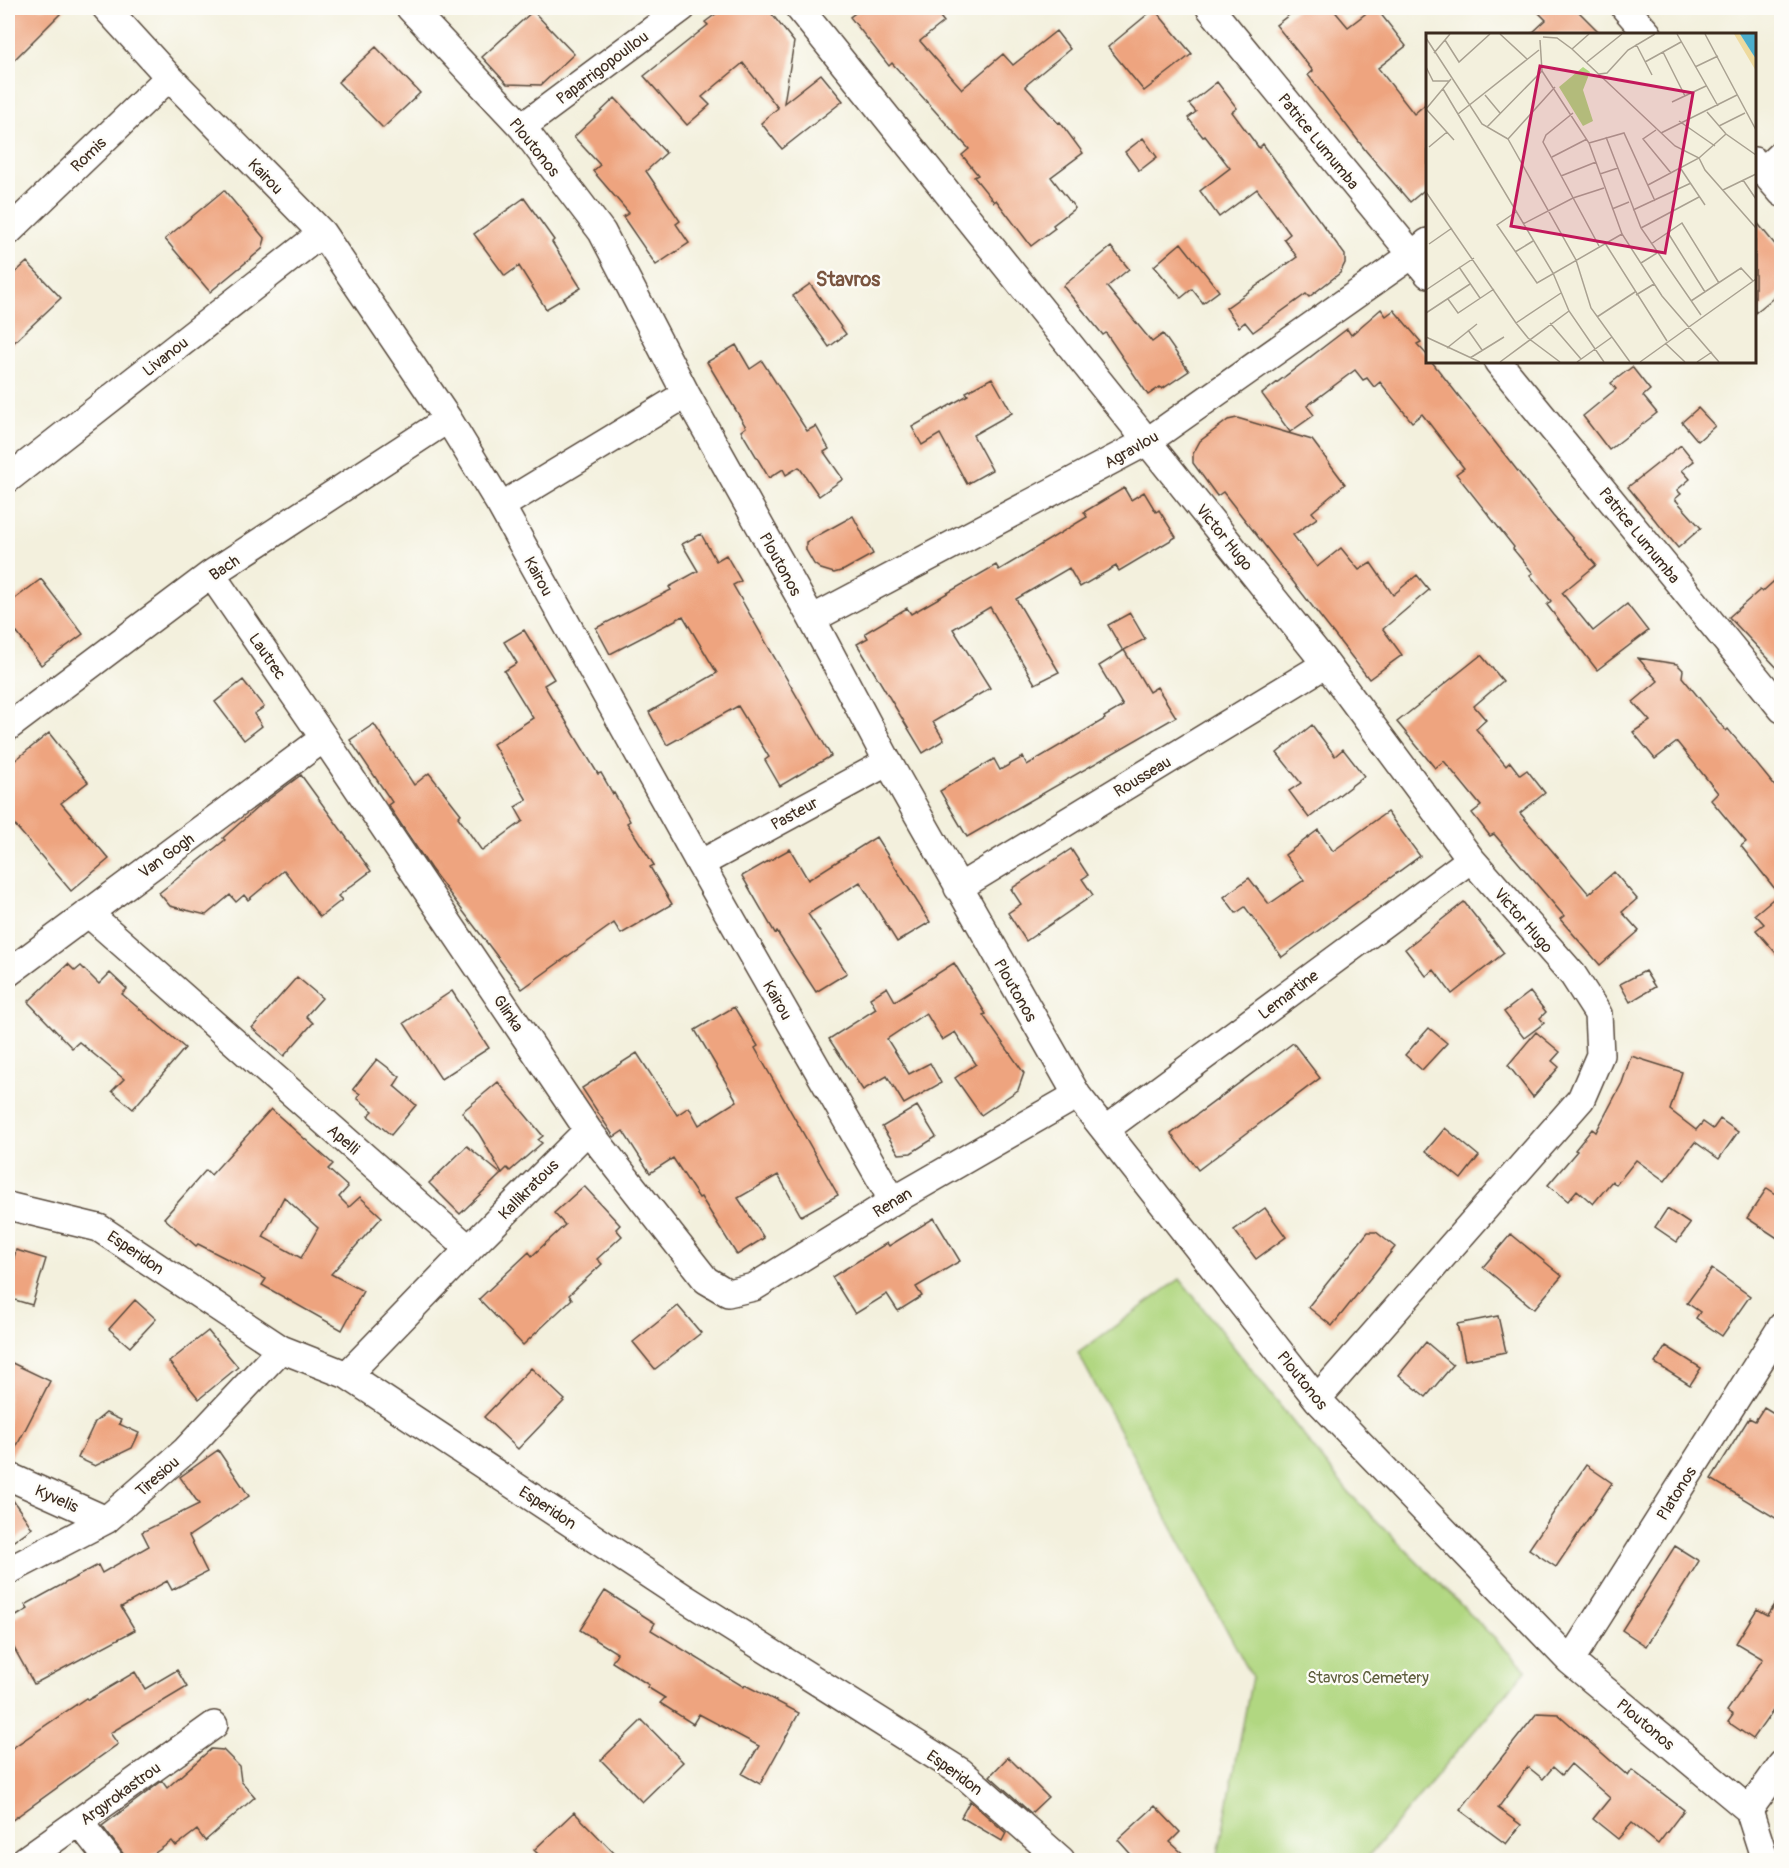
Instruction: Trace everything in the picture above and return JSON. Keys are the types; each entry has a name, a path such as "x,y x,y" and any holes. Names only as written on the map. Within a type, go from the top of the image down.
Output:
{"street":[{"name":"Kairou","path":"106,8 169,77 322,233 448,419 501,506 700,864 893,1201"},
{"name":"Ploutonos","path":"410,8 522,127 602,232 686,394 812,619 888,762 1077,1095 1317,1399 1570,1661 1749,1810"},
{"name":"Paparrigopoullou","path":"522,127 682,8"},
{"name":"Victor Hugo","path":"799,8 1326,664 1471,859 1573,975 1598,1014 1600,1055 1581,1099 1317,1399"},
{"name":"Patrice Lumumba","path":"1210,8 1422,257"},
{"path":"1625,8 1647,33"},
{"name":"Romis","path":"8,231 169,77"},
{"path":"1766,162 1782,193"},
{"name":"Livanou","path":"8,479 322,233"},
{"name":"Agravlou","path":"812,619 1148,441 1422,257"},
{"name":"Patrice Lumumba","path":"1499,363 1782,709"},
{"path":"501,506 686,394"},
{"name":"Bach","path":"8,727 211,574 448,419"},
{"name":"Lautrec","path":"211,574 324,738"},
{"name":"Rousseau","path":"958,888 1326,664"},
{"name":"Van Gogh","path":"8,973 324,738"},
{"name":"Glinka","path":"324,738 588,1130 706,1280"},
{"name":"Pasteur","path":"700,864 888,762"},
{"name":"Lemartine","path":"1106,1130 1471,859"},
{"name":"Apelli","path":"88,913 469,1249"},
{"name":"Renan","path":"706,1280 728,1293 754,1287 893,1201 1077,1095"},
{"name":"Kallikratous","path":"469,1249 588,1130"},
{"name":"Esperidon","path":"8,1206 99,1228 281,1349 346,1375 686,1599 961,1772 1061,1860"},
{"path":"346,1375 469,1249"},
{"name":"Platonos","path":"1570,1661 1782,1326"},
{"name":"Tiresiou","path":"8,1571 106,1520 185,1451 281,1349"},
{"name":"Kyvelis","path":"8,1476 106,1520"},
{"name":"Argyrokastrou","path":"25,1860 214,1725"},
{"path":"1765,1860 1749,1810 1782,1764"},
{"path":"79,1822 109,1860"}],"green space":[{"name":"Stavros Cemetery","path":"1180,1279 1349,1493 1526,1670 1365,1860 1217,1860 1252,1677 1078,1353"}],"building":[{"path":"8,8 66,8 8,66"},
{"path":"724,8 767,8 794,42 784,103 821,74 843,101 782,149 761,123 778,108 743,63 702,97 710,105 687,125 644,76 708,25 705,22"},
{"path":"862,8 933,8 944,22 920,41 962,89 1003,54 1013,65 1056,31 1070,49 1025,86 1058,123 1060,122 1083,153 1051,177 1075,208 1053,225 1055,228 1031,246 996,200 994,202 974,177 978,175 962,155 969,149 892,63 889,66 850,17"},
{"path":"1298,8 1332,8 1348,27 1376,8 1406,46 1378,68 1414,114 1426,104 1426,189 1410,202 1366,151 1308,75 1313,71 1276,25"},
{"path":"1534,8 1575,8 1600,33 1532,33 1546,20"},
{"path":"1154,9 1192,54 1144,91 1108,47"},
{"path":"533,11 574,54 541,85 507,84 482,57"},
{"path":"376,47 420,93 383,128 338,82"},
{"path":"1217,82 1237,108 1232,112 1259,148 1263,144 1345,255 1345,263 1340,273 1309,297 1306,294 1253,332 1245,322 1239,327 1226,308 1297,257 1284,239 1290,234 1257,189 1219,217 1200,191 1230,168 1188,118 1196,112 1189,104"},
{"path":"615,98 666,153 646,171 680,221 676,224 689,243 656,265 623,217 629,213 593,171 600,165 574,137"},
{"path":"1143,138 1157,157 1139,171 1125,152"},
{"path":"224,190 265,239 262,249 210,292 165,239"},
{"path":"524,198 554,240 552,242 581,288 546,309 519,266 505,276 474,234"},
{"path":"1756,221 1782,253 1782,291 1756,312"},
{"path":"1181,243 1219,291 1203,303 1192,289 1181,298 1154,266"},
{"path":"1111,247 1129,269 1107,287 1152,342 1163,334 1189,371 1162,389 1160,387 1148,395 1106,333 1103,335 1063,286"},
{"path":"27,262 61,298 8,348 8,279"},
{"path":"810,284 846,334 829,347 793,296"},
{"path":"1381,309 1386,316 1394,310 1421,342 1417,344 1426,354 1426,363 1433,363 1553,516 1596,565 1562,593 1593,631 1627,604 1648,631 1597,670 1547,605 1551,601 1530,575 1533,573 1456,474 1464,468 1422,414 1412,422 1380,382 1374,387 1367,378 1363,380 1355,370 1307,406 1314,415 1290,432 1262,394 1347,329 1351,335"},
{"path":"736,345 750,369 762,361 807,431 816,426 829,449 824,452 843,479 819,496 799,467 786,475 783,469 769,478 741,431 746,427 707,362"},
{"path":"1632,367 1650,390 1643,396 1657,413 1609,450 1583,416 1616,389 1611,383"},
{"path":"992,378 1012,413 973,435 992,470 967,484 940,434 922,445 912,427 968,395 966,392"},
{"path":"1698,408 1715,426 1698,441 1682,422"},
{"path":"1237,418 1312,440 1345,484 1312,512 1317,518 1293,535 1317,567 1341,548 1359,570 1371,563 1393,595 1417,575 1429,590 1383,629 1402,655 1369,679 1223,492 1217,496 1193,463 1193,454 1200,441 1228,420"},
{"path":"1681,445 1694,461 1682,470 1690,479 1677,490 1681,494 1675,499 1701,528 1678,548 1628,487"},
{"path":"1124,488 1131,500 1144,492 1156,512 1159,510 1176,537 1119,571 1116,566 1080,587 1069,568 1016,599 1059,672 1035,684 990,607 953,629 990,688 933,722 944,740 923,753 857,644 868,638 865,633 907,608 911,614 996,565 999,570 1087,517 1084,512"},
{"path":"853,516 873,554 834,573 821,569 814,564 806,550 806,542"},
{"path":"701,534 716,561 726,555 741,581 733,585 831,756 780,786 765,760 769,757 738,706 667,745 649,712 717,673 683,616 610,654 596,628 671,590 669,587 698,571 682,544"},
{"path":"1782,574 1782,673 1729,617"},
{"path":"41,579 83,634 41,665 8,621 8,604"},
{"path":"1130,613 1145,639 1124,650 1149,692 1157,687 1176,717 967,837 940,791 994,759 1000,770 1023,757 1027,765 1123,706 1099,666 1123,651 1108,625"},
{"path":"524,630 554,679 544,685 598,774 601,773 614,793 630,821 627,823 654,865 650,867 672,904 621,934 614,923 522,989 431,869 388,805 392,802 350,740 374,724 414,785 429,773 461,814 458,817 482,851 523,821 515,807 527,800 493,744 533,718 504,671 517,663 504,642"},
{"path":"1481,655 1503,681 1474,706 1486,720 1476,729 1506,766 1510,762 1520,775 1527,770 1545,793 1520,813 1589,894 1614,872 1637,899 1622,912 1639,931 1600,965 1560,919 1564,916 1494,834 1490,836 1472,813 1481,806 1444,761 1435,768 1397,722"},
{"path":"1638,658 1677,664 1683,670 1682,677 1782,795 1782,960 1756,930 1764,924 1755,914 1779,894 1741,846 1746,842 1711,800 1718,793 1677,742 1655,759 1633,732 1650,721 1633,702 1658,681"},
{"path":"243,680 264,707 254,714 262,726 244,740 215,702"},
{"path":"1312,725 1335,756 1343,749 1364,776 1309,818 1289,791 1301,783 1277,753"},
{"path":"49,733 88,782 61,803 109,859 71,891 8,817 8,766"},
{"path":"301,775 371,871 338,896 342,900 320,917 284,870 248,900 244,895 236,902 230,895 206,915 170,906 159,893 225,840 223,838 258,807"},
{"path":"1387,812 1420,856 1282,957 1245,907 1236,913 1224,897 1249,878 1269,904 1304,880 1285,855 1318,830 1333,851"},
{"path":"876,837 930,922 897,942 860,882 808,914 847,973 816,992 777,932 775,933 742,876 790,849 808,880"},
{"path":"1071,849 1088,875 1082,879 1093,895 1026,941 1008,913 1021,904 1011,889"},
{"path":"1464,902 1504,953 1452,994 1434,970 1426,976 1405,949"},
{"path":"954,963 986,1014 983,1015 1024,1073 1018,1090 981,1115 955,1078 976,1064 955,1032 942,1040 926,1013 887,1039 909,1074 930,1063 941,1083 904,1104 887,1076 863,1090 829,1039 876,1009 870,998 887,987 895,1001"},
{"path":"68,964 75,971 81,966 99,984 110,973 127,989 122,994 185,1048 133,1109 112,1091 124,1079 79,1042 72,1048 28,1002"},
{"path":"1645,971 1655,987 1630,1002 1620,984"},
{"path":"297,977 322,998 306,1016 313,1023 284,1056 252,1028"},
{"path":"452,991 489,1048 441,1079 404,1023"},
{"path":"1530,992 1546,1012 1540,1018 1544,1023 1524,1038 1504,1012"},
{"path":"734,1007 758,1046 755,1048 838,1195 801,1216 778,1175 738,1198 764,1238 737,1255 701,1197 699,1198 673,1158 650,1173 623,1131 614,1137 582,1088 637,1053 677,1115 689,1107 699,1125 737,1101 695,1030"},
{"path":"1429,1028 1447,1043 1422,1070 1405,1055"},
{"path":"1536,1032 1560,1052 1552,1061 1559,1067 1533,1097 1508,1065"},
{"path":"1293,1043 1320,1078 1198,1170 1171,1134"},
{"path":"1631,1056 1682,1072 1670,1110 1696,1130 1703,1122 1713,1129 1720,1119 1738,1132 1719,1159 1695,1142 1665,1181 1636,1160 1616,1185 1612,1181 1593,1204 1577,1190 1568,1201 1548,1185 1592,1129 1596,1132 1622,1083"},
{"path":"377,1059 400,1077 394,1086 416,1105 391,1135 368,1116 373,1111 357,1098 360,1094 353,1089"},
{"path":"498,1082 543,1136 538,1140 542,1143 510,1171 507,1168 502,1173 479,1134 462,1112"},
{"path":"917,1106 936,1137 911,1153 899,1154 882,1127"},
{"path":"271,1109 333,1164 328,1169 348,1187 339,1197 349,1207 360,1197 382,1217 331,1274 363,1291 342,1330 262,1285 266,1279 198,1244 196,1246 164,1218 206,1170 211,1175","holes":["284,1197 318,1228 301,1258 263,1237"]},
{"path":"1445,1128 1479,1156 1461,1179 1426,1151"},
{"path":"467,1146 501,1174 460,1214 429,1183"},
{"path":"584,1186 620,1225 616,1229 622,1236 597,1259 602,1264 569,1295 572,1299 523,1345 479,1299 529,1252 532,1256 565,1225 554,1213"},
{"path":"1767,1188 1782,1198 1782,1241 1747,1218"},
{"path":"1265,1208 1286,1237 1256,1259 1234,1230"},
{"path":"1667,1209 1690,1224 1677,1242 1655,1227"},
{"path":"934,1218 960,1261 916,1287 922,1296 898,1311 887,1294 855,1314 832,1277 887,1243 889,1246"},
{"path":"1368,1232 1376,1232 1395,1247 1332,1326 1308,1307"},
{"path":"1511,1234 1562,1276 1534,1309 1483,1267"},
{"path":"16,1250 46,1259 32,1305 8,1298 8,1280"},
{"path":"1712,1269 1750,1296 1722,1336 1696,1318 1700,1312 1687,1303"},
{"path":"135,1300 156,1319 130,1347 109,1329"},
{"path":"678,1306 701,1333 655,1369 633,1342"},
{"path":"1498,1316 1506,1352 1465,1360 1457,1324"},
{"path":"208,1331 238,1367 199,1399 169,1362"},
{"path":"1426,1342 1453,1365 1426,1397 1399,1375"},
{"path":"1666,1346 1701,1368 1690,1385 1655,1363"},
{"path":"8,1361 50,1381 9,1461 8,1460"},
{"path":"531,1368 565,1400 518,1449 484,1417"},
{"path":"1764,1407 1782,1418 1782,1522 1711,1479 1749,1418 1755,1421"},
{"path":"106,1413 121,1420 119,1424 139,1433 132,1448 95,1466 78,1458 95,1422"},
{"path":"218,1450 249,1496 189,1536 207,1572 172,1590 167,1581 121,1607 135,1630 34,1684 8,1637 8,1621 28,1609 25,1605 98,1565 102,1573 149,1546 142,1532 199,1504 180,1477"},
{"path":"1586,1465 1612,1483 1556,1567 1529,1549"},
{"path":"8,1493 32,1528 8,1545"},
{"path":"1675,1546 1699,1561 1646,1646 1622,1630"},
{"path":"605,1591 655,1623 651,1630 744,1687 745,1685 799,1713 760,1784 742,1774 759,1746 699,1714 693,1724 660,1703 665,1698 612,1662 617,1653 580,1630"},
{"path":"1782,1594 1782,1698 1753,1739 1728,1722 1733,1715 1727,1711 1763,1659 1736,1643 1757,1609 1768,1615"},
{"path":"177,1670 187,1687 110,1733 118,1744 8,1823 8,1751 86,1698 88,1700 135,1672 145,1689"},
{"path":"1537,1713 1558,1714 1628,1776 1632,1770 1684,1810 1658,1844 1632,1823 1618,1839 1593,1819 1610,1798 1571,1764 1562,1775 1553,1767 1543,1779 1528,1767 1498,1808 1521,1825 1506,1844 1460,1810"},
{"path":"642,1720 683,1762 642,1802 601,1760"},
{"path":"211,1749 223,1750 239,1766 241,1781 255,1797 205,1841 197,1830 176,1846 172,1841 145,1860 128,1860 102,1826 162,1781 167,1788"},
{"path":"1008,1757 1048,1797 1031,1813 990,1776"},
{"path":"970,1801 1006,1833 1002,1841 961,1817"},
{"path":"1155,1806 1180,1832 1170,1842 1190,1860 1136,1860 1118,1840"},
{"path":"574,1812 621,1860 544,1860 534,1850"}],"district":[{"name":"Stavros","path":"848,279"}]}
